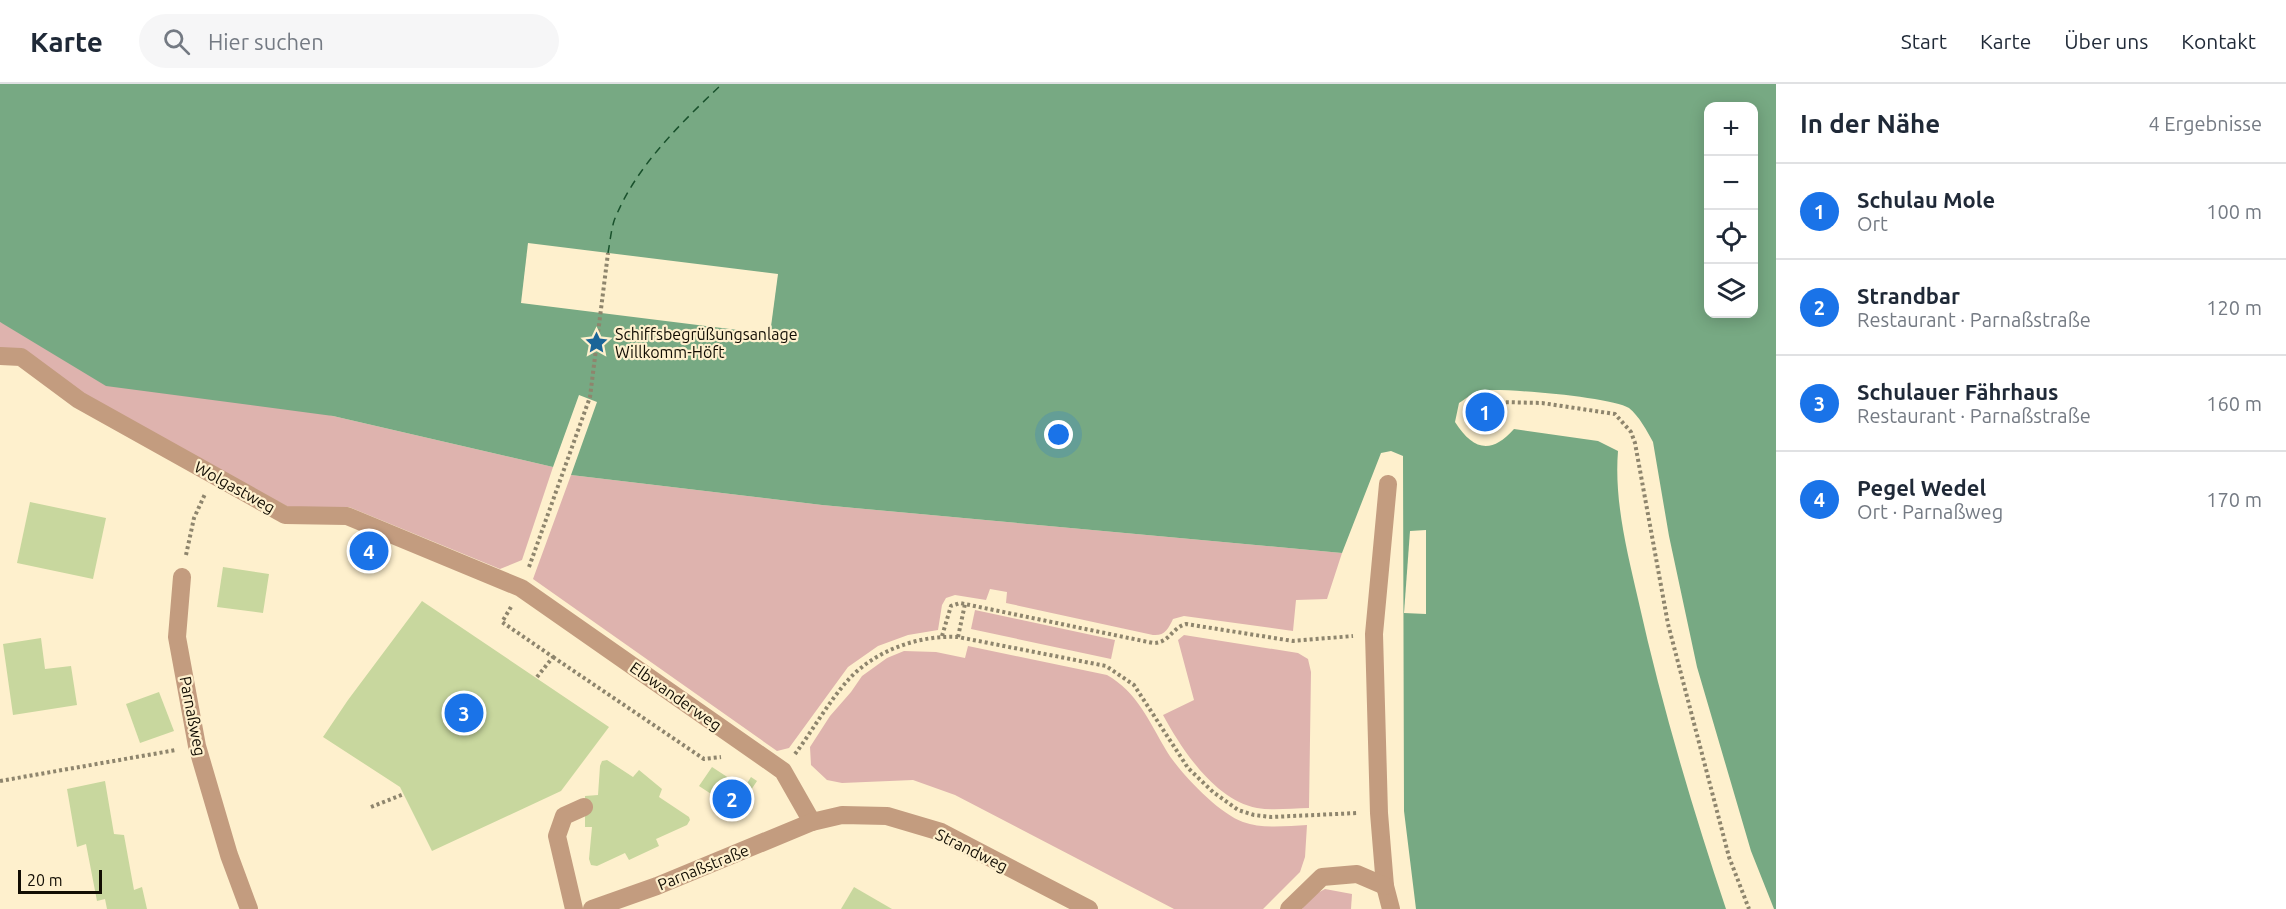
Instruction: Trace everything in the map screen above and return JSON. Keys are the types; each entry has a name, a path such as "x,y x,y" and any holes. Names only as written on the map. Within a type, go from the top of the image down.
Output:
{"street":[{"name":"Wolgastweg","path":"0,356 21,357 79,400 285,515 347,516 521,588"},
{"path":"1388,484 1374,634 1379,813 1385,886 1391,909"},
{"name":"Parnaßweg","path":"182,577 177,637 197,746 228,855 249,909"},
{"name":"Elbwanderweg","path":"521,588 783,771 812,822"},
{"path":"574,909 557,836 564,816 584,807"},
{"name":"Strandweg","path":"812,822 842,815 887,816 941,832 1089,909"},
{"name":"Parnaßstraße","path":"592,909 666,883 812,822"},
{"path":"1289,909 1322,878 1357,874 1385,886"}],"path":[{"path":"521,588 590,397 608,253"},
{"path":"1485,412 1499,402 1542,403 1615,414 1632,432 1668,624 1729,857 1749,909"},
{"path":"182,577 194,518"},
{"path":"942,636 951,606 960,603 1154,643 1162,643 1175,629 1186,624 1293,641 1374,634"},
{"path":"958,637 965,604"},
{"path":"507,614 502,622 704,759 758,753"},
{"path":"783,771 850,678 873,659 900,645 942,636 958,637 1106,666 1134,685 1188,768 1213,792 1238,810 1254,816 1271,817 1379,813"},
{"path":"537,677 553,657"},
{"path":"0,781 197,746"},
{"path":"371,807 404,794"}],"shaded area":[{"path":"0,84 1776,84 1776,909 1774,909 1751,851 1697,667 1669,536 1653,442 1633,411 1618,404 1555,394 1508,390 1478,391 1459,403 1455,422 1469,439 1483,446 1498,443 1514,429 1598,441 1618,451 1618,488 1622,525 1647,638 1678,755 1726,909 1416,909 1404,811 1403,456 1391,451 1381,453 1342,553 822,505 571,475 597,402 579,395 553,467 333,416 106,386 0,322"},
{"path":"0,322 333,416 553,467 522,560 500,569 349,507 292,509 0,356"},
{"path":"571,475 822,505 1342,553 1327,599 1296,600 1293,631 1184,616 1173,619 1163,633 1153,635 1006,603 1007,592 990,589 986,600 955,595 946,598 942,605 938,630 908,635 878,646 848,667 789,748 777,751 533,579"},
{"path":"975,610 1115,640 1111,659 971,629"},
{"path":"1184,635 1298,653 1308,659 1311,672 1309,808 1263,809 1242,803 1227,795 1214,784 1190,758 1163,715 1194,700 1178,640"},
{"path":"968,646 1107,675 1126,690 1141,708 1180,769 1222,810 1243,822 1258,826 1307,825 1305,857 1300,872 1263,909 1174,909 955,795 913,780 842,783 827,780 811,765 810,747 830,716 862,676 887,658 904,651 936,652 965,658"},
{"path":"1325,889 1352,894 1351,909 1302,909 1308,898"}],"pier":[{"path":"528,243 778,274 770,334 521,303"},
{"path":"1426,530 1426,614 1404,613 1410,531"}],"building":[{"path":"30,502 106,518 93,579 17,563"},
{"path":"364,541 380,548 373,562 358,555"},
{"path":"223,567 269,574 263,613 217,607"},
{"path":"422,601 609,727 561,791 432,851 400,787 323,737"},
{"path":"41,638 45,669 71,666 77,705 13,715 3,644"},
{"path":"159,692 174,731 140,743 126,704"},
{"path":"607,760 633,777 639,770 662,789 659,797 689,817 690,820 687,825 656,839 659,846 629,860 625,853 597,866 591,865 589,859 592,827 585,827 585,796 598,795 600,766 602,761"},
{"path":"712,767 744,788 751,777 757,781 737,811 699,786"},
{"path":"105,781 114,834 124,835 134,890 142,887 147,909 107,909 105,899 97,901 86,844 77,847 67,789"},
{"path":"854,887 892,909 841,909"}],"ferry route":[{"path":"608,253 614,221 634,182 675,130 722,84"}],"place":[{"name":"Schiffsbegrüßungsanlage Willkomm-Höft","path":"597,343"},
{"name":"Schulau Mole","path":"1485,412"},
{"name":"Pegel Wedel","path":"369,551"},
{"name":"Schulauer Fährhaus","path":"464,713"},
{"name":"Strandbar","path":"732,799"}]}
